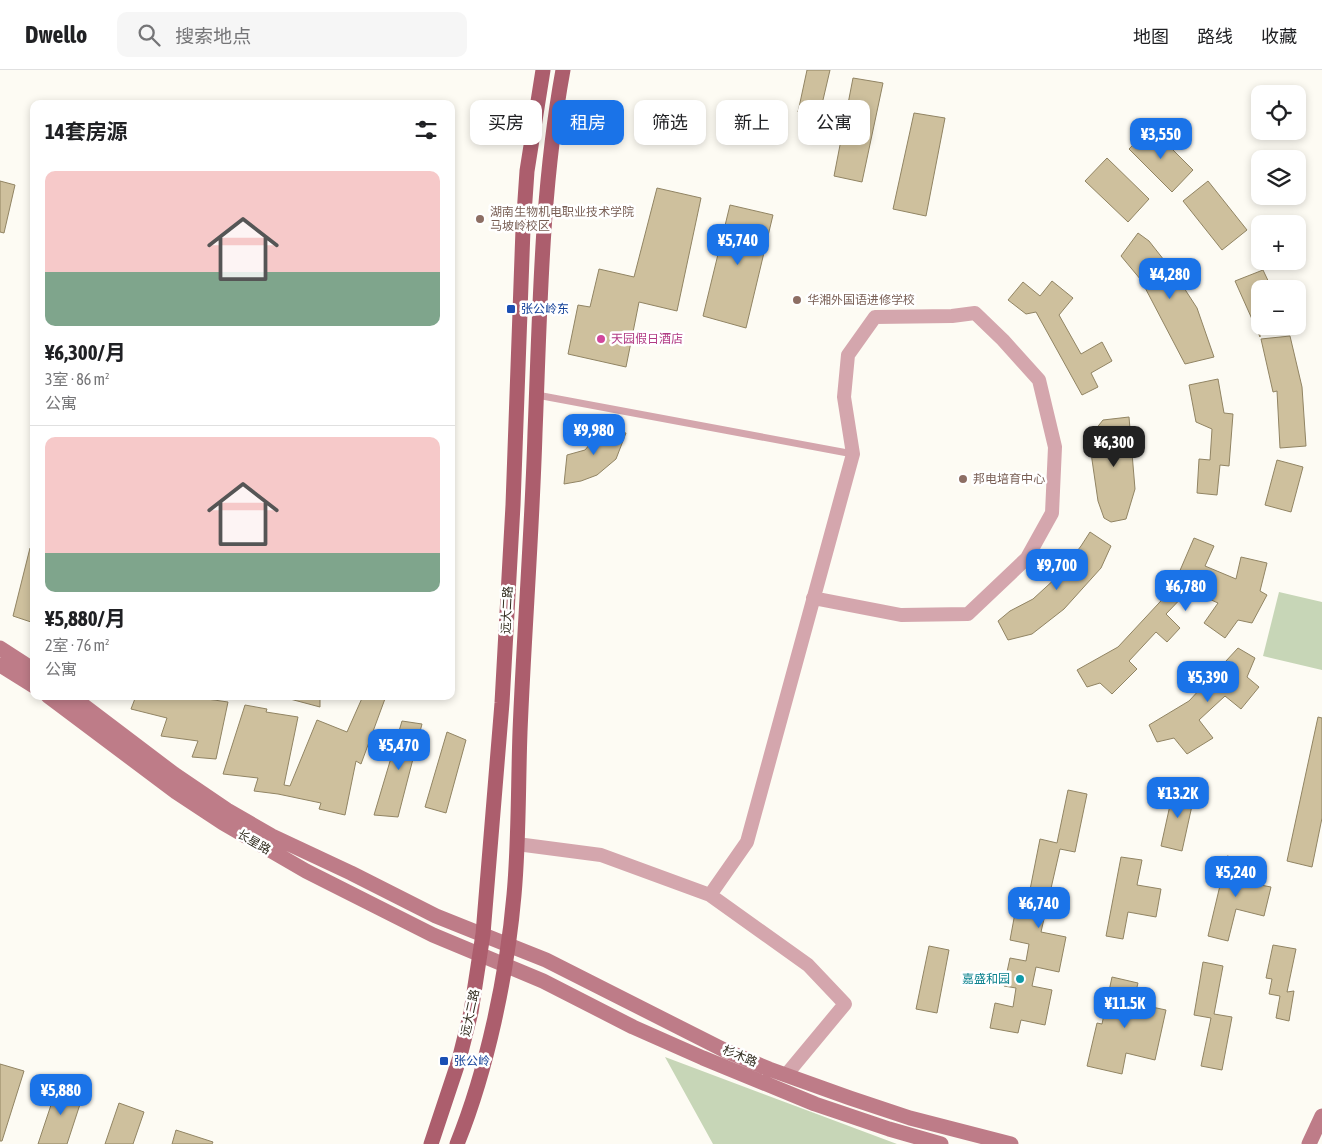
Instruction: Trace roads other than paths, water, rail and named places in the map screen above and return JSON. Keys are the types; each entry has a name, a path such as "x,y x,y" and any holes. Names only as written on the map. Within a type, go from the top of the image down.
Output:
{"main road":[{"name":"远大二路","path":"431,1144 456,1069 469,1022 483,934 503,693 513,505 524,220 528,171 543,70"},
{"name":"远大二路","path":"457,1144 479,1081 504,964 514,896 520,732 531,552 548,172 563,70"},
{"path":"0,648 30,667"},
{"path":"0,664 30,683"},
{"name":"长星路","path":"53,700 176,792 223,824 306,871 433,935 480,955"},
{"name":"长星路","path":"76,700 174,774 227,810 272,836 436,916 483,934"},
{"name":"杉木路","path":"483,934 546,960 724,1050 786,1075 910,1118 1011,1144"},
{"name":"杉木路","path":"480,955 543,981 633,1027 703,1058 815,1104 934,1143"},
{"path":"1309,1144 1322,1116"}],"street":[{"path":"710,896 748,842 813,598 853,454 844,397 848,355 875,317 952,316 975,313 1003,340 1038,380 1055,447 1052,513 1027,558 968,614 901,615 813,598"},
{"path":"517,844 601,854 710,896 808,965 845,1004 786,1075"}],"lane":[{"path":"537,395 853,454"}],"place":[{"name":"湖南生物机电职业技术学院 马坡岭校区","path":"480,219"},
{"name":"华湘外国语进修学校","path":"797,300"},
{"name":"张公岭东","path":"511,309"},
{"name":"天园假日酒店","path":"601,339"},
{"name":"邦电培育中心","path":"963,479"},
{"name":"嘉盛和园","path":"1020,979"},
{"name":"张公岭","path":"444,1061"}]}
